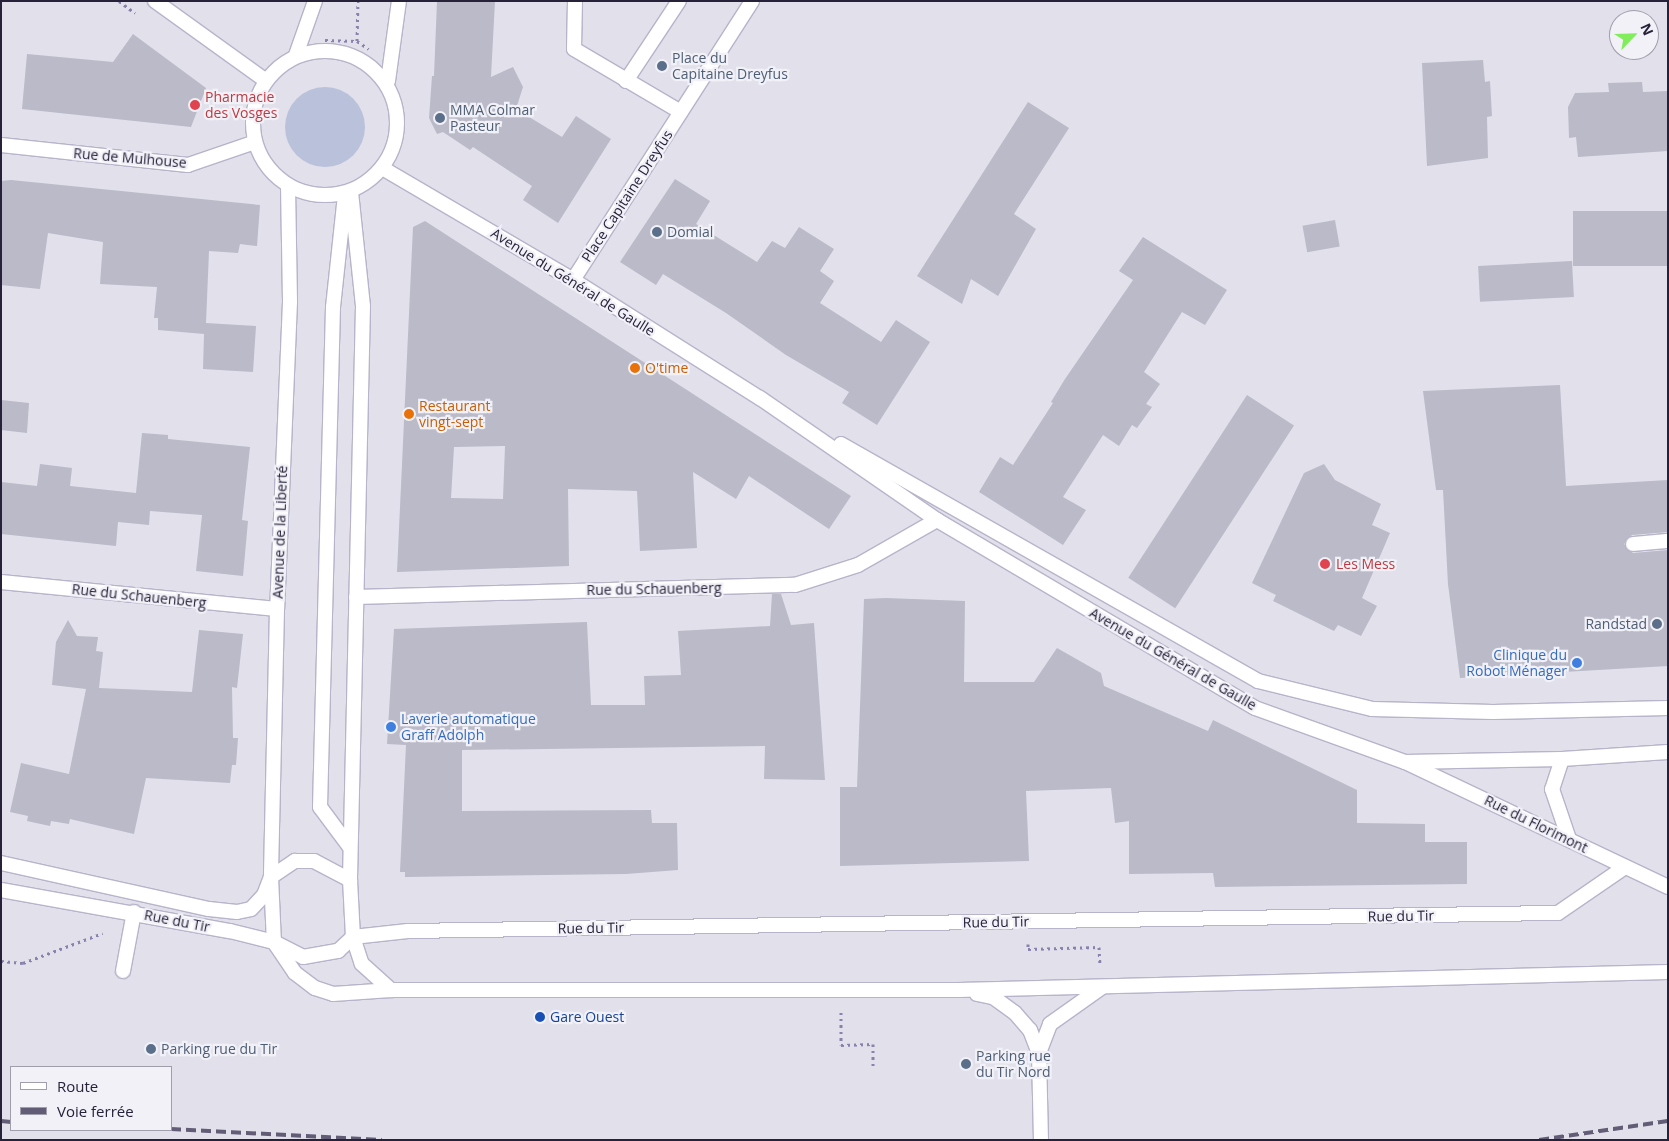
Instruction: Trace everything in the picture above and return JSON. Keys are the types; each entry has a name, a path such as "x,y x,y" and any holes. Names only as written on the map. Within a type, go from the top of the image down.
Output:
{"street":[{"path":"155,1 265,80"},
{"path":"296,55 304,40 316,1"},
{"path":"388,81 347,51 296,55 279,66 265,80 256,100 252,121 255,142 277,178 288,186 315,196 348,194 384,168 400,125 388,81 399,1"},
{"path":"575,1 574,49 681,112"},
{"path":"626,81 679,1"},
{"name":"Place Capitaine Dreyfus","path":"573,280 752,1"},
{"name":"Rue de Mulhouse","path":"1,145 188,165 255,142"},
{"name":"Avenue du Général de Gaulle","path":"384,168 573,280 760,398 937,520 1255,708 1405,762 1562,759 1668,752"},
{"name":"Avenue de la Liberté","path":"274,942 271,877 277,609 290,302 288,186"},
{"path":"348,194 363,306 349,846 353,937 362,964 391,990"},
{"path":"348,194 333,307 320,807 349,846"},
{"name":"Avenue du Général de Gaulle","path":"760,398 1258,681 1372,709 1493,712 1668,708"},
{"name":"Rue du Schauenberg","path":"356,597 795,586 858,565 937,520"},
{"path":"1634,544 1668,541"},
{"name":"Rue du Schauenberg","path":"1,582 277,609"},
{"path":"1562,759 1552,789 1569,839"},
{"name":"Rue du Florimont","path":"1405,762 1668,887"},
{"path":"271,877 295,861 314,861 350,880"},
{"name":"Rue du Tir","path":"1,863 209,909 236,912 251,909 264,895 271,877"},
{"name":"Rue du Tir","path":"353,937 408,931 1558,913 1625,867"},
{"name":"Rue du Tir","path":"1,890 134,912 274,942"},
{"path":"123,971 134,912"},
{"path":"274,942 303,957 338,951 353,937"},
{"path":"274,942 295,973 315,988 333,994 391,990 959,990 1668,972"},
{"path":"1039,1053 1050,1024 1077,1002 1102,987"},
{"path":"959,990 993,998 1015,1013 1030,1030 1039,1053 1041,1140"}],"path":[{"path":"304,40 357,41 358,1"},
{"path":"1028,949 1099,947"},
{"path":"1,961 23,963"},
{"path":"841,1017 841,1045 873,1044 873,1067"}],"shaded area":[{"path":"325,87 340,90 353,99 362,112 365,127 362,142 353,155 340,164 325,167 310,164 297,155 288,142 285,127 288,112 297,99 310,90"}],"building":[{"path":"437,1 495,1 491,77 513,67 523,87 516,109 562,137 576,116 611,139 558,223 523,200 532,186 473,147 470,150 443,132 437,134 429,118 432,76 434,76"},
{"path":"133,34 206,88 191,127 22,109 27,54 113,62"},
{"path":"1483,60 1485,82 1490,81 1492,116 1487,117 1488,158 1427,166 1422,63"},
{"path":"1642,82 1643,92 1668,91 1668,151 1578,157 1576,137 1569,138 1568,107 1575,93 1609,92 1608,83"},
{"path":"1028,102 1069,128 1014,214 1036,229 998,296 971,279 962,304 917,276"},
{"path":"675,179 710,201 696,224 757,262 772,241 785,248 799,227 834,249 820,271 834,281 820,303 881,342 896,320 930,342 877,425 842,403 849,392 786,355 726,313 663,274 656,285 620,262"},
{"path":"11,180 260,205 257,246 240,244 238,253 209,251 206,323 256,326 253,372 203,369 204,334 158,330 158,318 154,318 157,287 100,284 103,242 48,233 40,289 1,285 1,181"},
{"path":"1573,211 1668,211 1668,266 1573,266"},
{"path":"1335,220 1340,247 1307,252 1303,226"},
{"path":"425,221 851,496 829,529 749,476 736,499 693,472 697,548 640,551 637,491 568,489 569,566 397,572 413,227","holes":["505,446 503,499 451,498 454,447"]},
{"path":"1143,237 1227,290 1205,325 1182,312 1144,372 1160,384 1146,404 1152,407 1137,428 1132,425 1119,446 1103,435 1063,497 1086,510 1063,545 979,492 1000,457 1013,465 1053,403 1051,402 1065,379 1133,280 1119,271"},
{"path":"1572,261 1574,297 1480,302 1478,266"},
{"path":"1560,385 1566,486 1668,480 1668,532 1632,535 1624,544 1633,553 1668,550 1668,666 1460,678 1448,584 1443,490 1436,490 1423,391"},
{"path":"1247,395 1294,425 1175,608 1128,578"},
{"path":"1,400 29,403 27,433 1,430"},
{"path":"142,433 168,435 168,439 250,447 242,520 248,521 243,576 196,571 202,515 150,511 149,525 118,522 116,546 1,534 1,482 37,486 40,464 72,468 70,486 136,493"},
{"path":"1324,464 1335,480 1381,504 1372,525 1390,533 1362,598 1377,606 1361,636 1338,625 1334,631 1273,601 1276,595 1252,583 1304,473"},
{"path":"772,594 781,594 791,625 814,623 825,780 764,779 765,746 462,750 462,811 651,810 652,823 677,823 678,870 626,874 405,877 405,872 400,872 406,745 387,744 394,629 587,622 591,705 645,705 644,676 681,675 678,631 770,626"},
{"path":"864,599 965,601 964,682 1034,682 1057,648 1101,673 1104,686 1208,731 1213,720 1357,790 1357,823 1425,824 1425,842 1467,842 1467,884 1215,887 1213,873 1129,874 1129,821 1115,823 1111,788 1026,791 1029,861 840,866 840,787 857,787"},
{"path":"68,620 77,636 98,637 96,651 103,652 99,688 192,692 199,630 243,634 237,688 232,687 233,738 238,738 236,765 232,765 230,783 146,778 134,834 70,819 69,824 51,821 50,826 27,821 28,816 10,812 21,763 69,774 86,689 52,685 56,642"}],"railway":[{"path":"1,1121 10,1122"},
{"path":"1539,1140 1668,1121"},
{"path":"172,1129 382,1140"}],"place":[{"name":"Place du Capitaine Dreyfus","path":"662,66"},
{"name":"Pharmacie des Vosges","path":"195,105"},
{"name":"MMA Colmar Pasteur","path":"440,118"},
{"name":"Domial","path":"657,232"},
{"name":"O'time","path":"635,368"},
{"name":"Restaurant vingt-sept","path":"409,414"},
{"name":"Les Mess","path":"1325,564"},
{"name":"Randstad","path":"1657,624"},
{"name":"Clinique du Robot Ménager","path":"1577,663"},
{"name":"Laverie automatique Graff Adolph","path":"391,727"},
{"name":"Gare Ouest","path":"540,1017"},
{"name":"Parking rue du Tir","path":"151,1049"},
{"name":"Parking rue du Tir Nord","path":"966,1064"}]}
